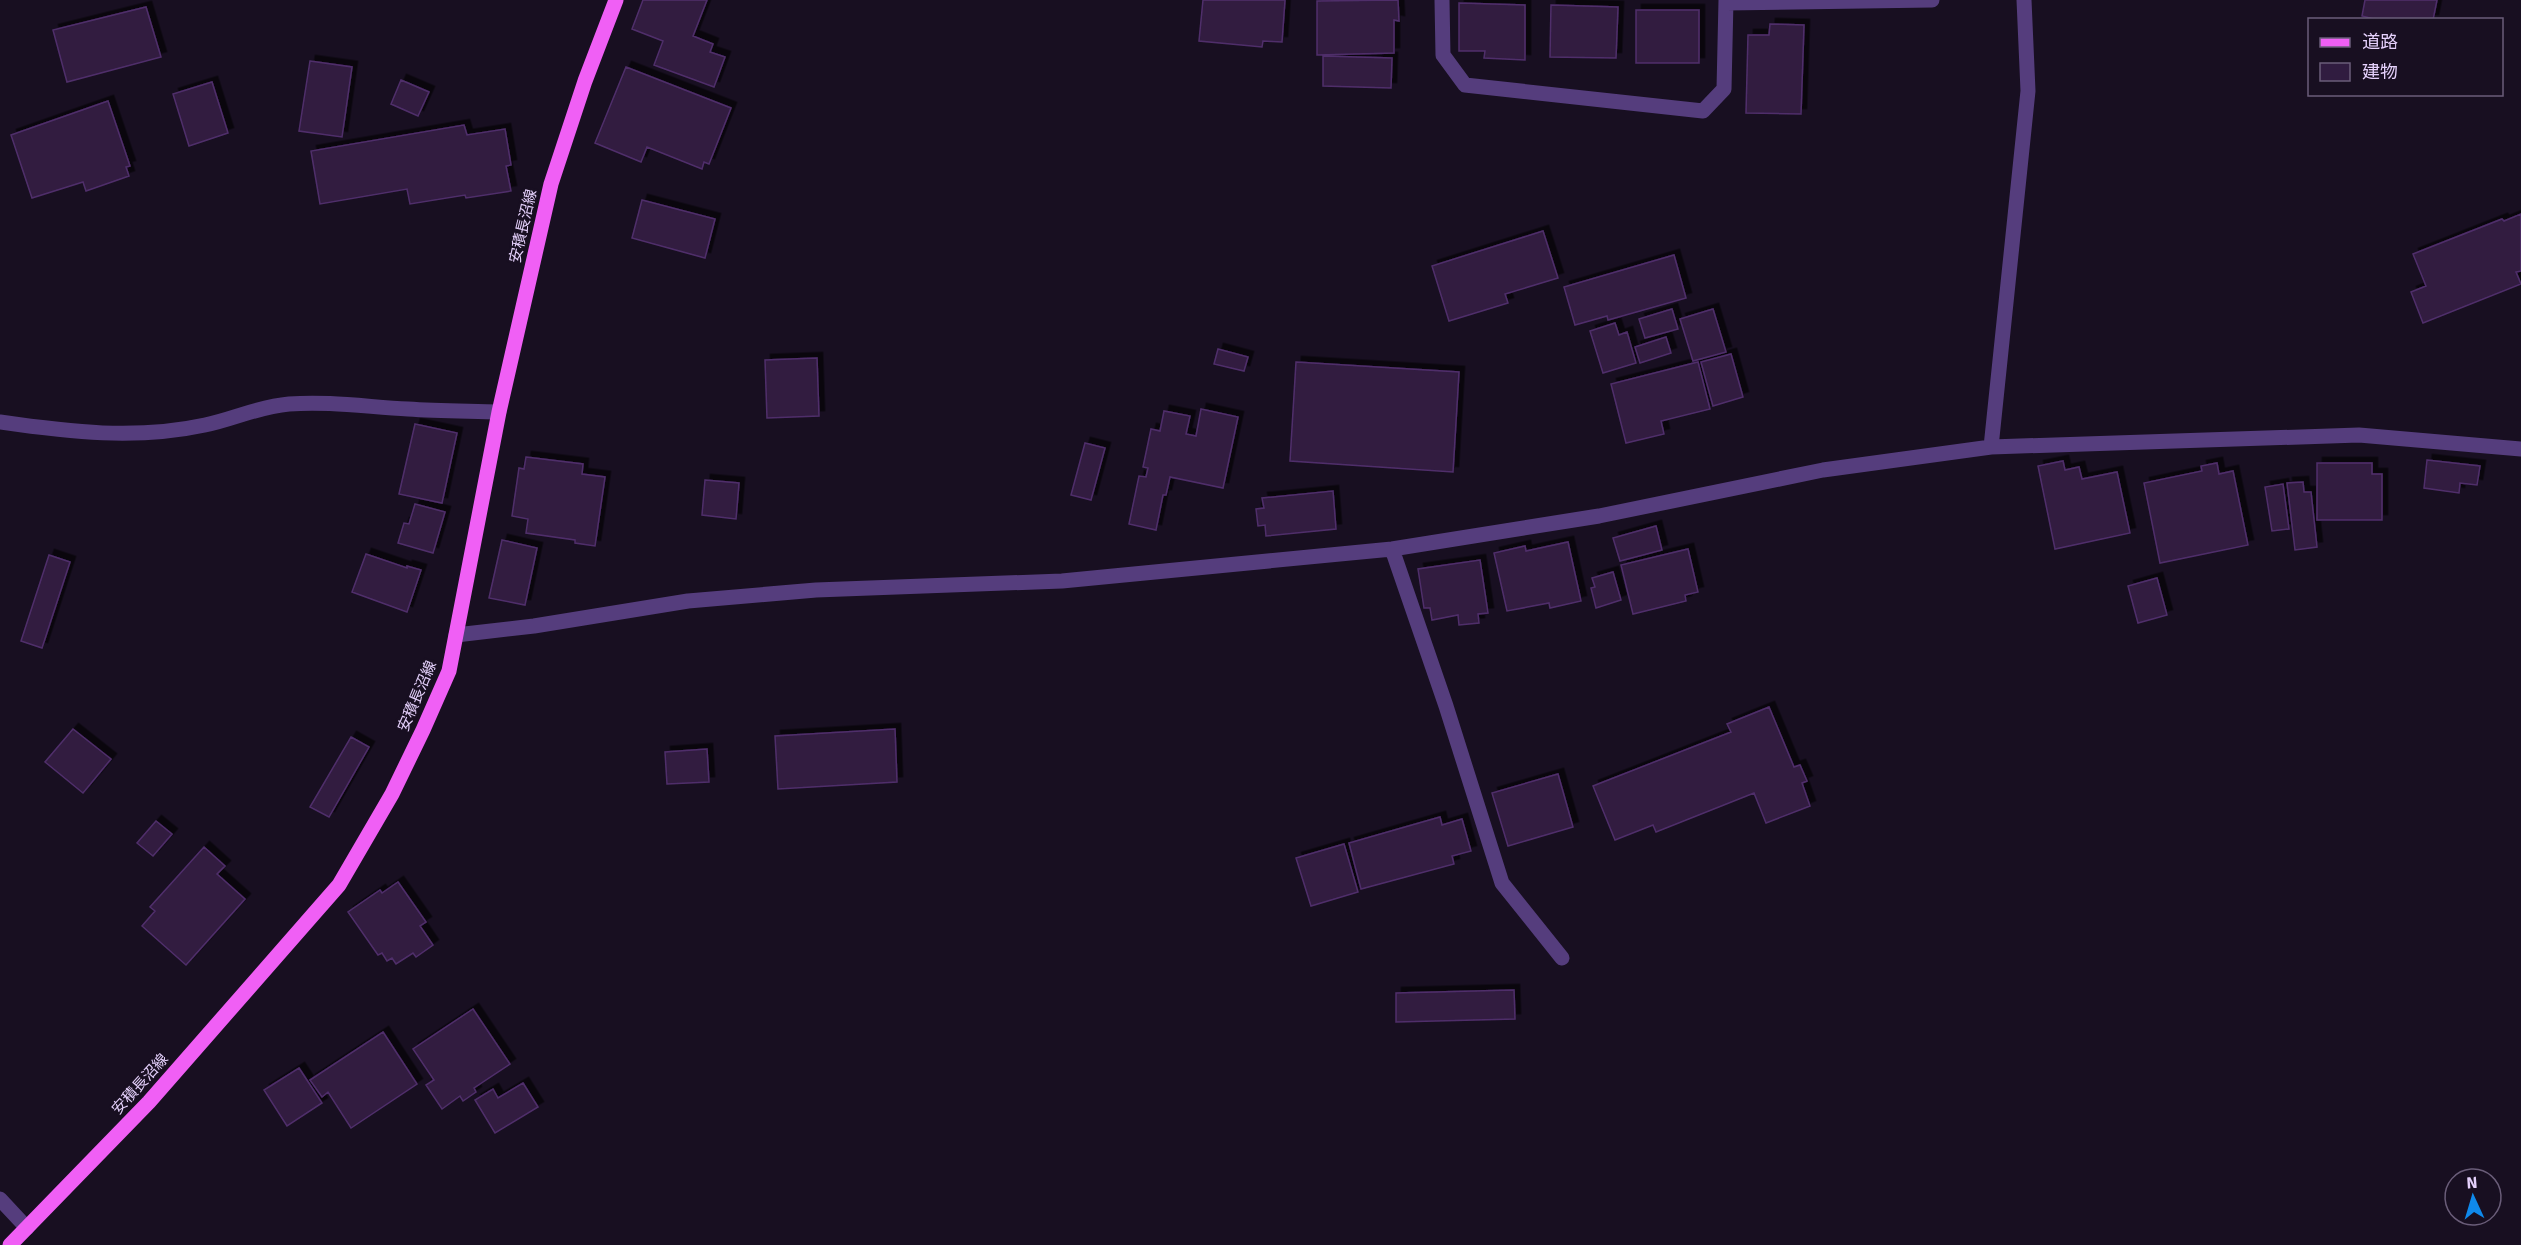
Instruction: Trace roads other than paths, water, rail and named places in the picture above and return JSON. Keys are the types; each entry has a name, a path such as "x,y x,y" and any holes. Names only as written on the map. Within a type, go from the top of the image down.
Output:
{"main road":[{"name":"安積長沼線","path":"10,1245 149,1102 339,885 392,794 449,671 499,412 551,184 585,81 616,0"}],"street":[{"path":"1442,0 1443,55 1465,85 1703,111 1724,88 1726,2 1932,0"},
{"path":"1991,447 2028,91 2024,0"},
{"path":"0,422 94,434 147,434 206,425 263,407 290,404 325,403 406,409 499,412"},
{"path":"456,635 534,626 688,601 816,590 1062,581 1392,549 1599,516 1823,470 1991,447 2359,435 2521,449"},
{"path":"1392,549 1435,673 1502,883 1562,958"},
{"path":"0,1199 27,1228"}]}
